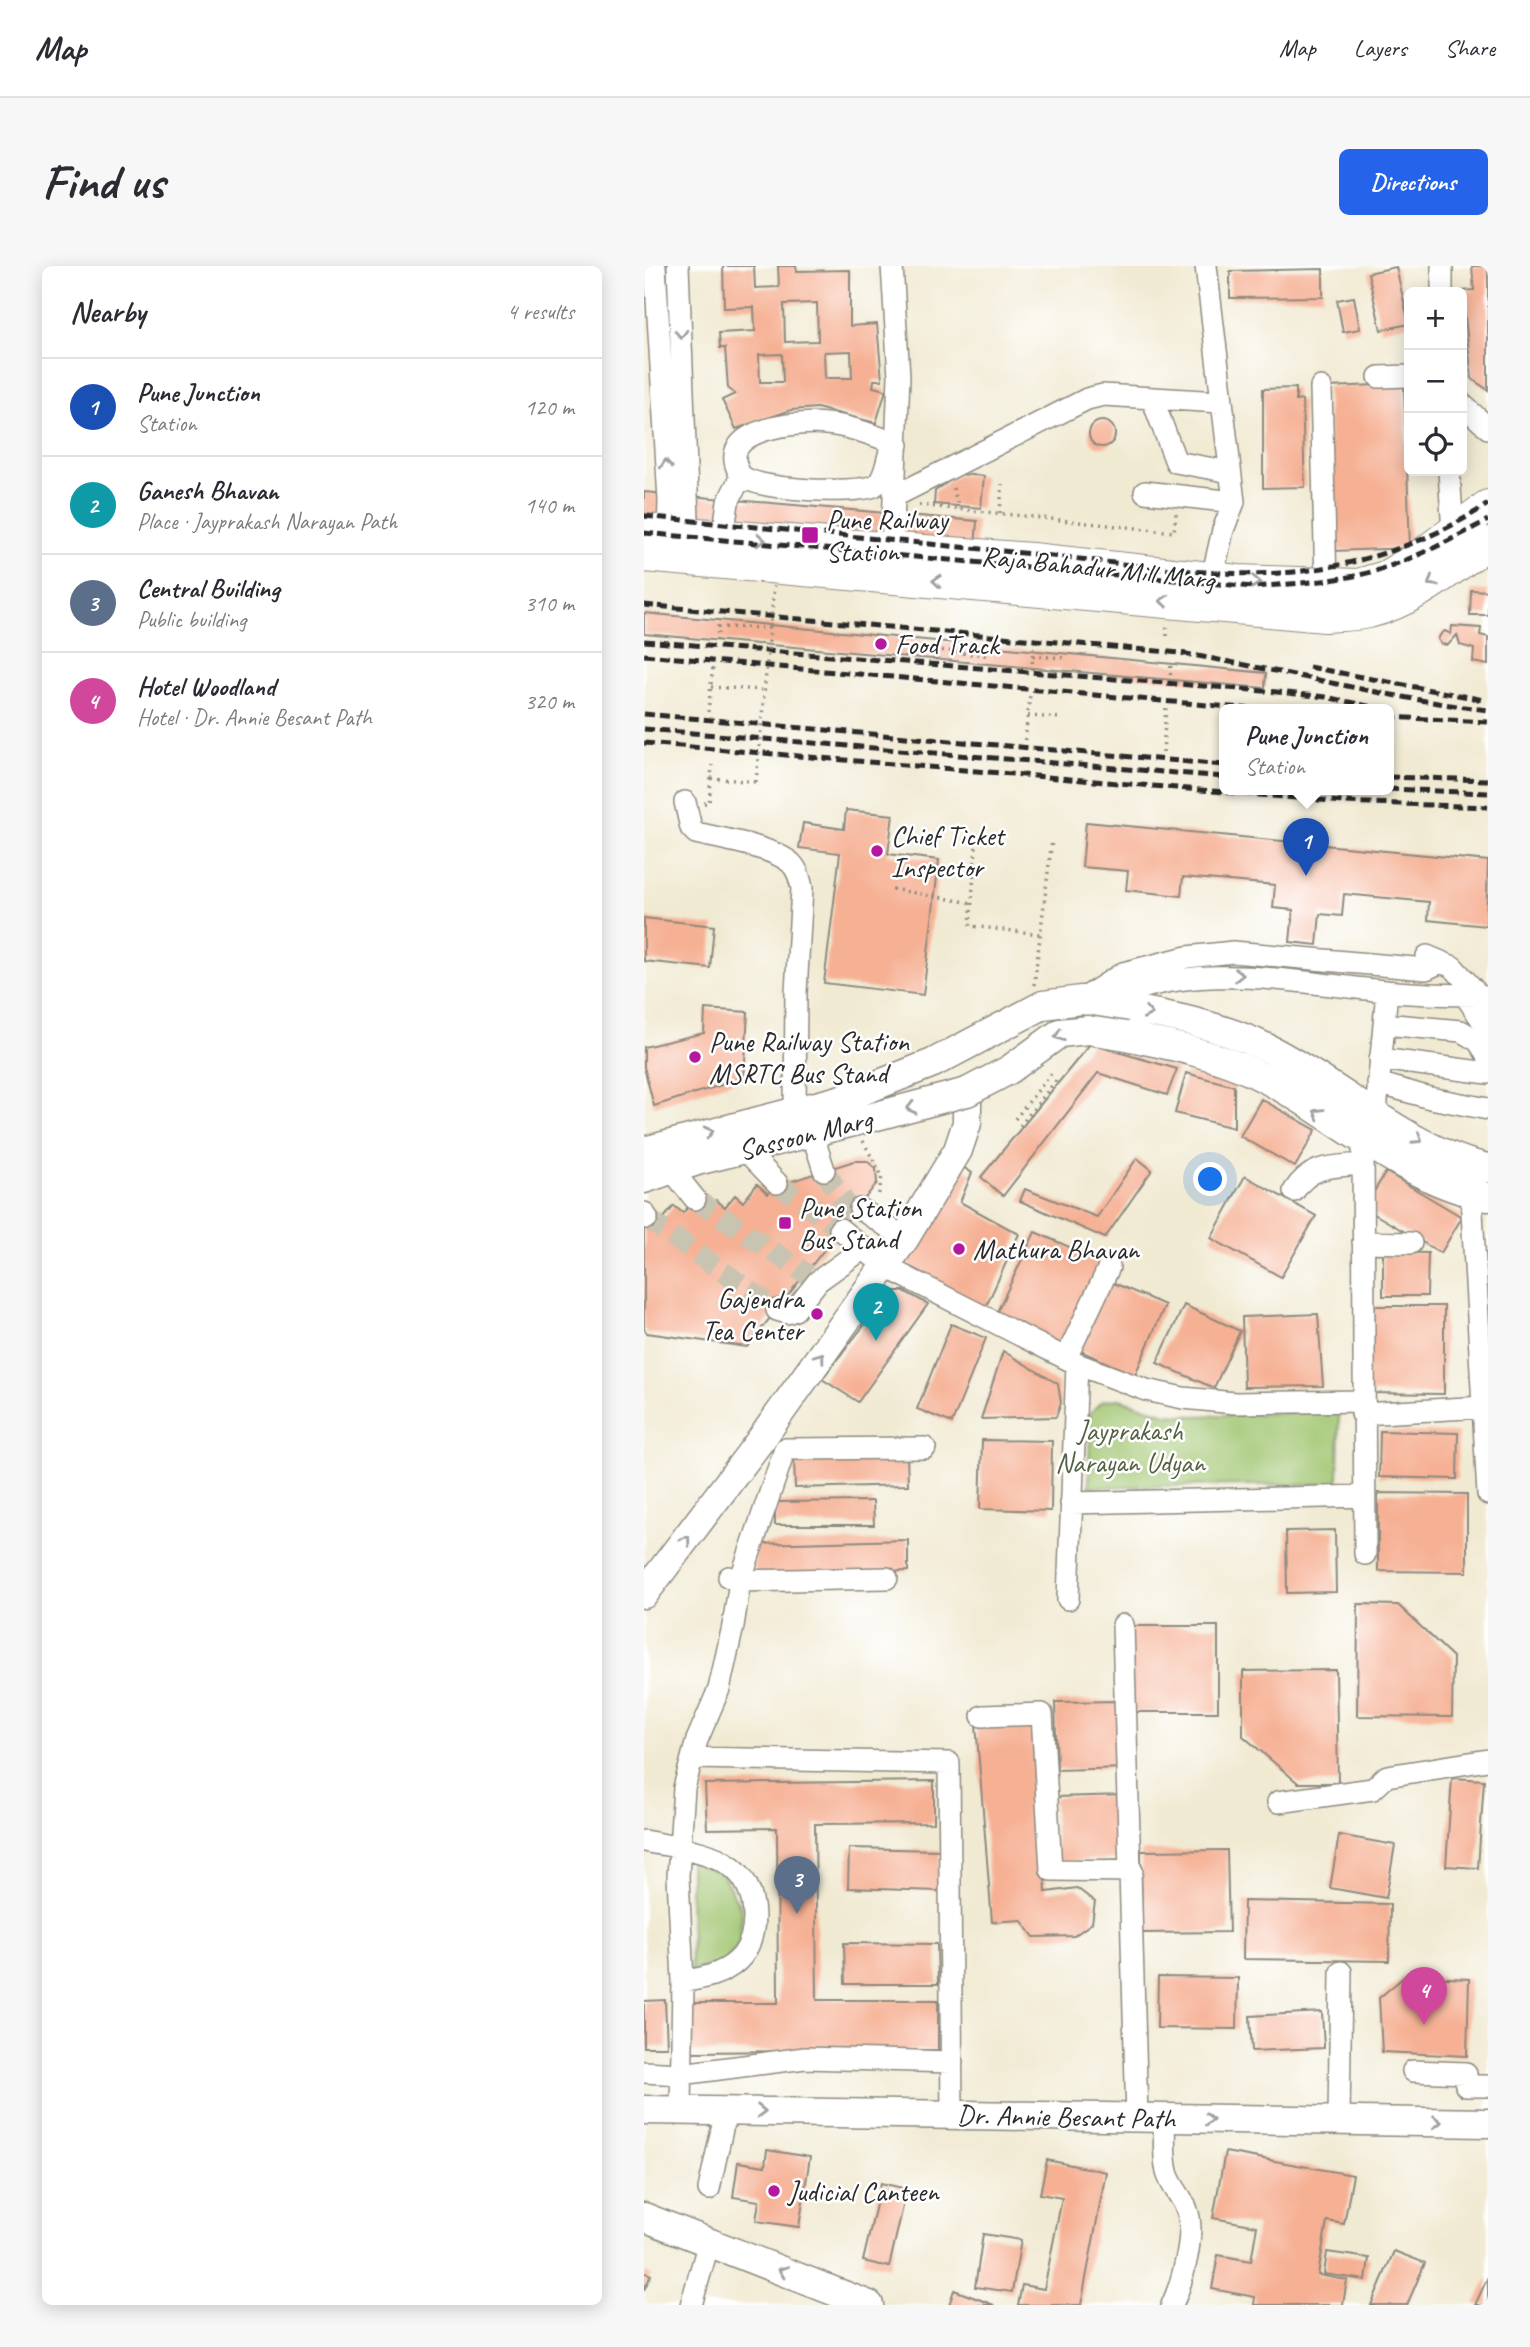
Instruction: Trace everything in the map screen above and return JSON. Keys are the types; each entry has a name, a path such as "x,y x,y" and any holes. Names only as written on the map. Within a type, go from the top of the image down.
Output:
{"highway":[{"name":"Raja Bahadur Mill Marg","path":"667,545 723,537 892,549 1212,578 1326,586 1358,585 1385,577 1453,533 1488,506"},
{"name":"Raja Bahadur Mill Marg","path":"667,545 1325,616 1367,613 1396,603 1432,583 1488,543"}],"main road":[{"name":"Sassoon Marg","path":"644,1179 744,1149 847,1111 953,1050 1043,1005 1091,1002"},
{"path":"1091,1002 1221,1030 1256,1044 1376,1112 1431,1147 1488,1168"},
{"name":"Sassoon Marg","path":"847,1111 967,1092 1009,1070 1060,1033 1088,1030 1126,1036 1212,1057 1255,1074 1363,1152 1480,1195"},
{"path":"646,1588 896,1251 958,1150 967,1123 967,1092 953,1050"},
{"name":"Sassoon Marg","path":"644,1152 810,1125"},
{"name":"Dr. Annie Besant Path","path":"644,2110 1488,2123"},
{"path":"644,2217 869,2305"}],"street":[{"path":"655,266 667,545"},
{"path":"667,545 678,266"},
{"path":"892,266 899,376 895,443 903,500 892,549"},
{"path":"1206,266 1234,502 1223,530 1212,578"},
{"path":"1442,266 1442,287"},
{"path":"1379,377 1404,376"},
{"path":"1321,387 1326,586"},
{"path":"903,500 1087,399 1103,395 1220,401"},
{"path":"1152,398 1177,462 1230,472"},
{"path":"1467,407 1488,411"},
{"path":"1467,409 1488,428"},
{"path":"723,537 728,502 741,476 736,452 744,439 760,429 824,423 860,430 895,443"},
{"path":"741,476 750,482 770,486 835,491 874,486 880,480 895,443"},
{"path":"1449,476 1453,533"},
{"path":"1145,492 1234,502"},
{"path":"685,802 691,828 696,833 768,852 790,862 798,873 802,888 796,992 810,1125 829,1168"},
{"path":"1091,1002 1123,973 1187,957 1233,952 1426,969 1439,962 1453,967 1478,999 1488,1029"},
{"path":"1091,1002 1154,983 1226,975 1478,999"},
{"path":"1376,1112 1387,991"},
{"path":"1384,1024 1461,1031 1478,1041 1488,1056"},
{"path":"1380,1059 1488,1073"},
{"path":"1378,1083 1430,1098 1488,1109"},
{"path":"744,1149 777,1183"},
{"path":"1294,1191 1303,1176 1363,1152 1362,1408 1365,1554"},
{"path":"671,1169 695,1199"},
{"path":"1480,1195 1483,1407 1488,1494"},
{"path":"855,1217 864,1248"},
{"path":"855,1217 896,1251 1071,1361 1146,1390 1183,1398 1235,1403 1362,1408 1483,1407"},
{"path":"1363,1242 1411,1243"},
{"path":"777,1310 786,1313 795,1310 813,1278 864,1248 896,1251"},
{"path":"1068,1599 1071,1361 1109,1267"},
{"path":"681,2110 683,1981 678,1876 682,1800 692,1758 719,1689 733,1626 733,1578 785,1449 925,1448"},
{"path":"1071,1503 1365,1496"},
{"path":"733,1578 887,1578"},
{"path":"1123,1625 1132,1871 1150,2118 1172,2188 1187,2209 1190,2227 1185,2262 1172,2305"},
{"path":"982,1716 1042,1714 1051,1871 1132,1871"},
{"path":"692,1758 949,1763 952,2115"},
{"path":"1278,1802 1373,1789 1387,1776 1488,1760"},
{"path":"644,1841 713,1856 730,1865 746,1885 753,1910 753,1927 741,1957 711,1976 683,1981"},
{"path":"1339,2121 1341,1972"},
{"path":"644,2072 681,2074 805,2058 952,2062"},
{"path":"1413,2071 1466,2073 1466,2087 1488,2086"},
{"path":"709,2189 726,2111"},
{"path":"691,2305 709,2242"}],"path":[{"path":"951,480 959,509"},
{"path":"1000,513 1002,484"},
{"path":"931,507 932,499"},
{"path":"903,500 931,507 1174,532"},
{"path":"710,778 756,782 774,586"},
{"path":"717,641 719,619"},
{"path":"718,627 770,628"},
{"path":"1032,670 1034,648"},
{"path":"928,649 990,656"},
{"path":"1033,656 1067,658"},
{"path":"1170,682 1171,661"},
{"path":"708,712 713,666"},
{"path":"711,687 764,690"},
{"path":"1025,740 1030,695"},
{"path":"1163,752 1166,707"},
{"path":"1028,716 1062,719"},
{"path":"685,802 709,803 712,765"},
{"path":"977,833 970,926 1040,934"},
{"path":"1034,994 1052,840"},
{"path":"892,889 972,903"},
{"path":"1015,1119 1051,1074"},
{"path":"1020,1126 1058,1078"},
{"path":"847,1111 882,1176 880,1195 855,1217"}],"green space":[{"name":"Jayprakash Narayan Udyan","path":"1119,1399 1166,1414 1193,1416 1339,1411 1338,1484 1089,1487 1090,1413 1102,1401"},
{"path":"690,1861 722,1873 742,1911 740,1942 722,1965 691,1970"}],"building":[{"path":"723,266 754,266 755,288 779,287 778,266 796,266 797,271 850,270 850,326 877,324 882,380 874,380 873,387 886,390 876,423 817,408 791,410 736,429 722,400 735,394 728,388 725,348 720,348 719,333 755,331 754,307 724,308","holes":["817,303 818,341 785,342 784,304","851,351 852,378 825,378 824,352","782,354 783,382 760,382 759,355"]},
{"path":"1472,266 1488,266 1488,390 1472,379 1467,335 1467,291 1474,290"},
{"path":"1396,267 1404,302 1404,325 1381,330 1368,273"},
{"path":"1323,269 1323,297 1230,298 1230,271"},
{"path":"1354,297 1360,329 1343,332 1337,300"},
{"path":"1404,384 1404,476 1407,476 1410,548 1333,551 1327,387"},
{"path":"1296,388 1296,401 1302,400 1305,487 1263,488 1263,389"},
{"path":"1102,421 1111,425 1115,434 1111,443 1102,447 1093,443 1089,434 1093,425"},
{"path":"959,474 984,476 981,508 934,504 935,491"},
{"name":"Pune Railway Station","path":"644,492 977,521 973,578 644,549"},
{"path":"1471,590 1488,591 1488,615 1470,615"},
{"path":"644,613 1266,673 1265,688 644,634"},
{"path":"1452,626 1481,628 1480,635 1488,637 1488,665 1473,662 1474,649 1460,645 1457,635 1448,645 1441,644 1438,639 1441,634 1445,631 1451,634"},
{"path":"846,810 893,815 888,854 939,860 923,995 824,983 840,853 799,848 803,823 844,829"},
{"path":"1086,822 1488,861 1486,926 1428,920 1429,902 1344,894 1342,916 1320,914 1317,945 1290,942 1293,910 1273,908 1275,885 1183,877 1181,896 1126,890 1128,871 1082,867"},
{"path":"644,918 714,926 710,968 644,961"},
{"name":"Pune Railway Station MSRTC Bus Stand","path":"705,1009 748,1012 744,1078 654,1106 644,1067 644,1047 704,1033"},
{"path":"1090,1044 1177,1069 1167,1095 1098,1073 1003,1196 981,1177"},
{"path":"1186,1073 1234,1086 1234,1128 1175,1113"},
{"path":"1261,1099 1316,1130 1295,1167 1240,1136"},
{"path":"1137,1158 1152,1170 1105,1238 1020,1201 1025,1189 1097,1217"},
{"path":"854,1161 867,1161 876,1169 877,1183 747,1347 647,1333 644,1329 644,1222 647,1218 657,1226 674,1206 683,1213 695,1199 708,1210 716,1200 725,1207 735,1195 743,1202 757,1184 768,1194 782,1177 789,1182"},
{"name":"Mathura Bhavan","path":"960,1165 972,1173 960,1202 1019,1234 985,1309 897,1264"},
{"path":"1386,1172 1462,1217 1441,1253 1364,1208"},
{"path":"1245,1176 1316,1216 1281,1277 1211,1238"},
{"path":"1035,1232 1104,1262 1066,1349 996,1314"},
{"path":"1383,1252 1428,1253 1427,1296 1383,1296"},
{"path":"1109,1281 1165,1305 1135,1375 1078,1350"},
{"path":"891,1291 904,1291 928,1304 858,1402 822,1379"},
{"path":"1184,1305 1240,1331 1214,1388 1157,1363"},
{"path":"1368,1306 1444,1306 1444,1394 1367,1393"},
{"path":"1318,1314 1323,1386 1244,1387 1242,1317"},
{"path":"951,1324 986,1338 952,1423 917,1409"},
{"path":"1003,1351 1058,1384 1061,1403 1056,1417 981,1419"},
{"path":"1380,1431 1458,1433 1457,1479 1379,1477"},
{"path":"982,1440 1052,1441 1051,1511 980,1509"},
{"path":"907,1454 908,1485 795,1488 794,1458"},
{"path":"1378,1493 1467,1494 1467,1572 1378,1571"},
{"path":"873,1501 874,1525 775,1525 775,1502"},
{"path":"1335,1530 1336,1592 1287,1593 1286,1531"},
{"path":"908,1540 908,1571 755,1575 754,1544"},
{"path":"1358,1604 1398,1605 1453,1657 1452,1717 1357,1716"},
{"path":"1130,1626 1218,1626 1218,1712 1130,1712"},
{"path":"1336,1670 1338,1783 1298,1783 1243,1736 1243,1671"},
{"path":"1123,1701 1126,1768 1057,1770 1055,1702"},
{"path":"1033,1720 1046,1892 1077,1888 1095,1902 1092,1923 1074,1936 1034,1937 1021,1920 992,1922 976,1724"},
{"path":"1452,1778 1484,1780 1478,1868 1446,1866"},
{"path":"934,1781 934,1823 815,1824 817,2000 938,2000 938,2050 691,2052 691,2003 778,2003 777,1828 707,1829 705,1784"},
{"path":"1126,1795 1128,1859 1056,1861 1054,1797"},
{"path":"1339,1835 1395,1845 1386,1898 1330,1888"},
{"path":"849,1848 940,1850 939,1891 848,1888"},
{"path":"1227,1850 1229,1932 1142,1933 1141,1851"},
{"path":"1244,1901 1390,1904 1389,1961 1243,1959"},
{"path":"844,1943 937,1944 938,1984 845,1984"},
{"path":"1405,1976 1469,1979 1467,2056 1382,2052 1379,1998"},
{"path":"1158,1977 1238,1978 1237,2029 1157,2028"},
{"path":"665,2000 667,2047 644,2047 644,2001"},
{"path":"1322,2012 1324,2048 1252,2051 1250,2016"},
{"path":"767,2150 810,2157 799,2227 756,2221 759,2201 733,2197 738,2162 765,2166"},
{"path":"1225,2152 1353,2175 1344,2224 1327,2221 1318,2275 1347,2280 1343,2305 1254,2305 1255,2297 1212,2289 1218,2255 1251,2261 1257,2226 1213,2218"},
{"path":"1047,2160 1106,2172 1081,2305 1018,2305 1022,2285 1044,2289 1062,2198 1040,2194"},
{"path":"881,2183 907,2189 889,2267 863,2261"},
{"path":"983,2234 1021,2240 1012,2292 975,2287"},
{"path":"1394,2251 1425,2263 1407,2305 1371,2305"},
{"path":"1327,2252 1369,2258 1366,2280 1324,2274"},
{"path":"644,2272 651,2275 644,2290"},
{"path":"1488,2277 1488,2305 1475,2305"},
{"path":"954,2290 994,2305 949,2305"}],"tunnel":[{"path":"824,1170 854,1217"},
{"path":"777,1183 840,1229"},
{"path":"695,1199 808,1275"},
{"path":"647,1218 777,1310"}],"railway":[{"path":"644,516 1186,571 1251,574 1310,570 1357,561 1425,538 1488,504"},
{"path":"644,533 1254,587 1368,573 1424,552 1488,520"},
{"path":"644,605 1180,653 1411,698 1488,710"},
{"path":"644,641 1277,692 1326,697 1358,704"},
{"path":"644,655 1219,706"},
{"path":"1309,667 1484,700"},
{"path":"644,714 1219,765"},
{"path":"1394,717 1488,722"},
{"path":"644,729 1219,777"},
{"path":"644,743 1219,792"},
{"path":"1394,777 1488,780"},
{"path":"1394,789 1488,793"},
{"path":"1260,795 1343,802 1488,807"}],"place":[{"name":"Pune Railway Station","path":"810,535"},
{"name":"Food Track","path":"881,644"},
{"name":"Chief Ticket Inspector","path":"877,851"},
{"name":"Pune Junction","path":"1306,876"},
{"name":"Pune Railway Station MSRTC Bus Stand","path":"695,1057"},
{"name":"Pune Station Bus Stand","path":"785,1223"},
{"name":"Mathura Bhavan","path":"959,1249"},
{"name":"Gajendra Tea Center","path":"817,1314"},
{"name":"Ganesh Bhavan","path":"876,1341"},
{"name":"Central Building","path":"797,1914"},
{"name":"Hotel Woodland","path":"1424,2025"},
{"name":"Judicial Canteen","path":"774,2191"}]}
